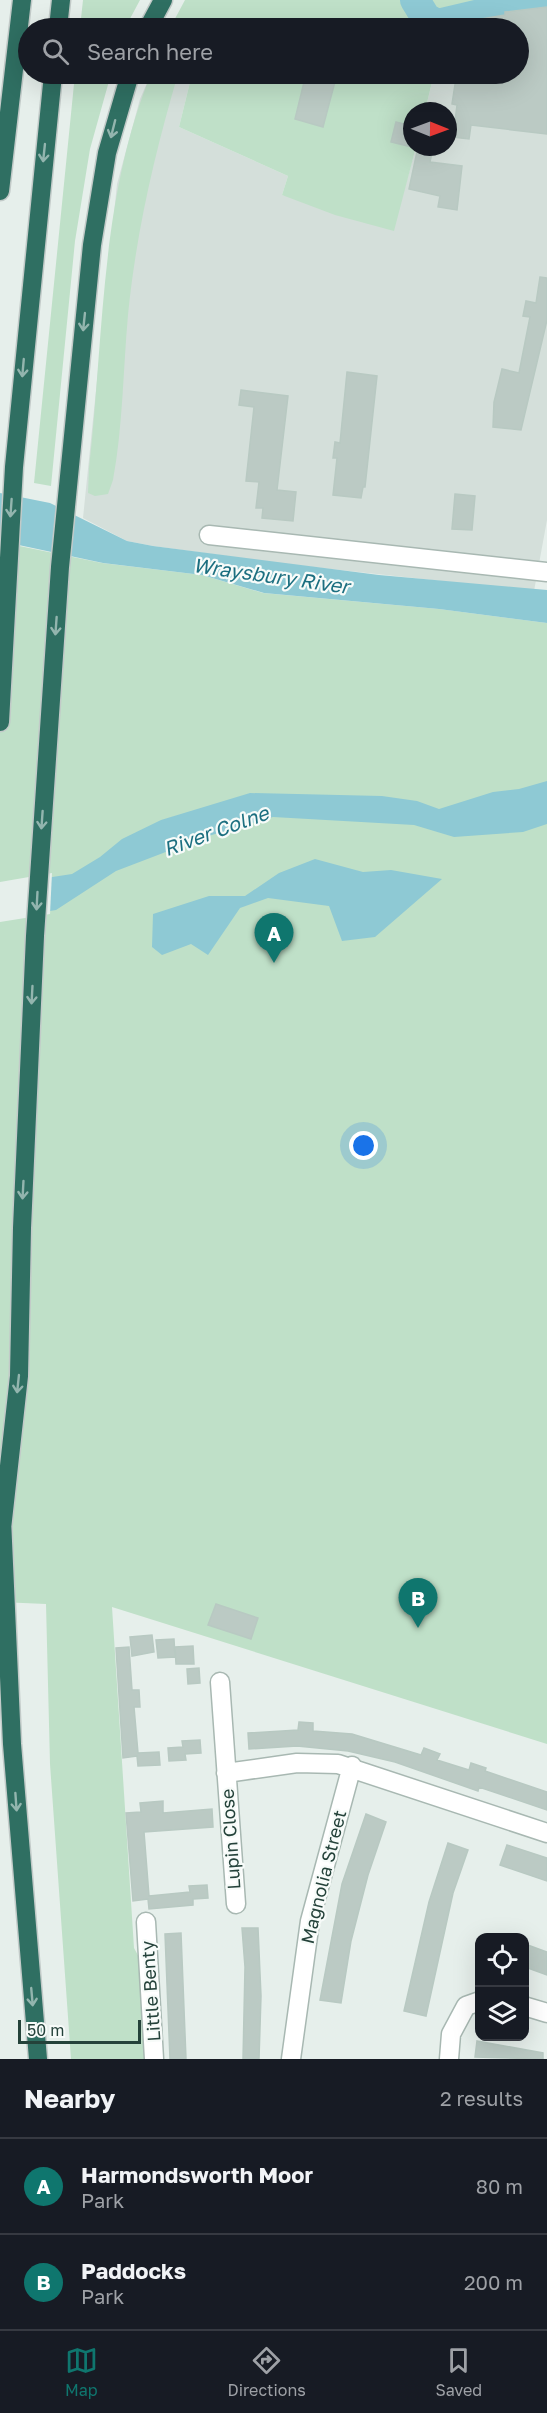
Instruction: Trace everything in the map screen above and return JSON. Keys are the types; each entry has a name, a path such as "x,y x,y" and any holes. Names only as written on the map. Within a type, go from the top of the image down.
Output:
{"highway":[{"path":"20,18 22,0"},
{"path":"59,18 61,0"},
{"path":"153,18 163,0"},
{"path":"0,191 18,35"},
{"path":"0,722 14,467 52,84"},
{"path":"2,1529 19,1376 22,1228 35,936 60,567 98,204 107,153 127,84"},
{"path":"0,1493 12,1744 38,2059"}],"street":[{"path":"209,535 547,572"},
{"name":"Lupin Close","path":"220,1682 236,1904"},
{"path":"226,1773 297,1763 352,1766 547,1833"},
{"name":"Magnolia Street","path":"291,2059 310,1921 352,1766"},
{"name":"Little Benty","path":"146,1922 154,2059"},
{"path":"449,2059 452,2034 466,2006 475,2003"},
{"path":"529,2007 547,2013"}],"shaded area":[{"path":"547,4 547,520 534,591 285,564 153,546 127,541 83,518 117,184 140,99 147,84 190,84 179,127 288,176 282,195 398,212 414,156 457,156 457,102 427,102 432,84 529,84 529,18 464,18 506,8"}],"green space":[{"path":"83,0 140,0 130,18 81,18"},
{"path":"185,0 413,0 427,18 175,18"},
{"path":"415,0 547,0 547,3 506,8 464,18 427,18"},
{"path":"74,84 108,84 90,149 75,241 51,486 34,483"},
{"path":"147,84 175,84 154,163 136,254 113,480 108,494 95,496 88,493 89,468 106,268 122,169 134,121"},
{"path":"190,84 432,84 427,102 403,102 403,156 414,156 394,231 335,215 282,195 288,176 179,127"},
{"path":"0,542 102,563 202,575 263,593 439,609 547,623 547,1744 112,1607 134,1948 146,1970 148,2059 71,2059 50,1764 46,1604 0,1602"}],"water":[{"name":"Wraysbury River","path":"0,493 50,503 127,541 153,546 379,575 547,590 547,623 439,609 264,593 202,575 103,563 0,541"},
{"name":"River Colne","path":"547,781 547,824 523,832 454,837 414,825 273,817 205,837 116,871 56,910 0,919 0,885 72,874 100,857 122,839 161,820 250,793 382,796 417,801 439,809 493,792 519,789"},
{"path":"315,859 363,872 391,870 442,879 375,937 342,941 329,906 268,898 240,908 208,955 191,944 162,955 152,947 153,914 209,896 245,896 279,873"}],"pier":[{"path":"52,873 50,914 0,922 0,882"}],"building":[{"path":"547,7 547,134 471,125 469,139 457,138 457,102 452,102 455,84 529,84 529,18 487,18 505,15 505,12"},
{"path":"304,84 334,84 323,127 295,119"},
{"path":"396,122 403,124 403,145 391,142"},
{"path":"416,156 431,156 430,162 462,166 457,210 438,207 440,196 409,189"},
{"path":"540,277 547,278 547,320 521,430 493,427 494,402 502,369 519,373 530,317 523,316 526,301 536,303"},
{"path":"347,372 377,376 365,487 363,487 361,498 333,495 337,458 333,458 335,442 340,443"},
{"path":"241,390 288,396 277,490 296,492 293,521 262,518 263,508 256,508 259,482 246,481 254,407 239,405"},
{"path":"455,494 475,496 472,530 452,529"},
{"path":"216,1604 258,1618 251,1639 208,1625"},
{"path":"152,1635 154,1652 132,1656 130,1637"},
{"path":"174,1639 175,1657 158,1658 156,1640"},
{"path":"193,1646 194,1664 176,1664 175,1647"},
{"path":"129,1647 132,1690 139,1690 140,1707 134,1707 138,1753 159,1752 160,1765 138,1766 137,1756 123,1758 116,1648"},
{"path":"199,1668 200,1683 188,1684 187,1669"},
{"path":"299,1722 313,1723 313,1731 352,1734 421,1755 424,1748 440,1754 437,1760 469,1770 471,1763 486,1768 485,1771 547,1792 547,1810 479,1787 478,1791 395,1762 348,1751 297,1746 249,1749 248,1733 298,1730"},
{"path":"200,1740 201,1753 185,1754 186,1760 169,1761 168,1748 183,1747 182,1741"},
{"path":"163,1801 163,1813 212,1809 213,1827 144,1832 149,1896 190,1892 189,1886 207,1885 208,1898 193,1899 193,1905 149,1909 148,1899 133,1901 126,1813 141,1812 140,1803"},
{"path":"366,1814 386,1822 368,1875 351,1941 341,2003 320,2000 342,1884"},
{"path":"448,1843 468,1850 453,1893 426,2016 404,2011 429,1902"},
{"path":"507,1845 547,1858 547,1881 500,1865"},
{"path":"242,1928 258,1928 261,1996 259,2059 243,2059 245,1967"},
{"path":"181,1933 186,2059 170,2059 165,1934"},
{"path":"529,1945 547,1952 547,1975 529,1968"},
{"path":"477,2041 543,2053 543,2059 475,2057"}],"waterway":[{"path":"415,0 426,18"},
{"path":"463,18 506,8 547,4"}],"place":[{"name":"Harmondsworth Moor","path":"274,963"},
{"name":"Paddocks","path":"418,1628"}]}
